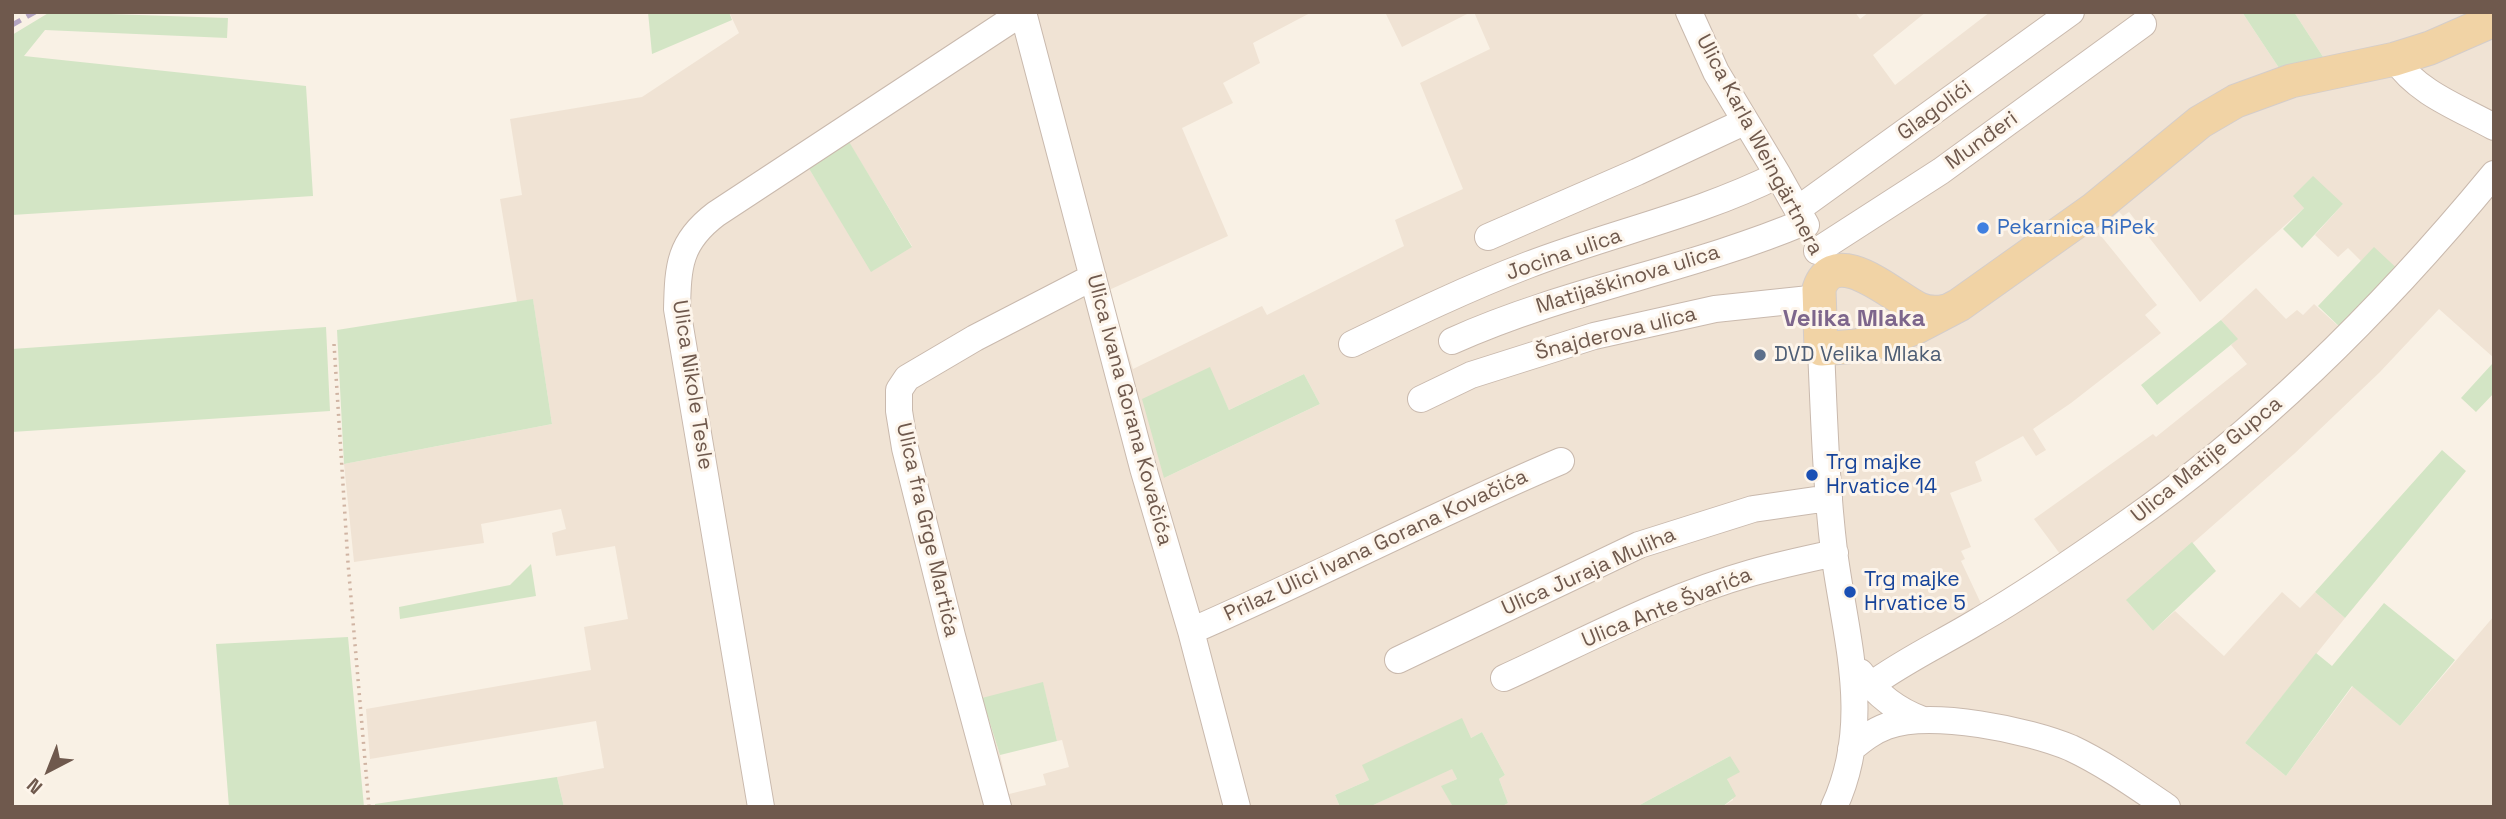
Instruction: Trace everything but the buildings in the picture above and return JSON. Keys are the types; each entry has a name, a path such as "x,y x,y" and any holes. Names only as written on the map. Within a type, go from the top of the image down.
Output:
{"main road":[{"path":"1822,275 1821,349 1856,346 1900,335 1986,287 2072,225 2218,110 2291,81 2395,59 2430,48 2494,20"},
{"name":"Ulica Karla Weingärtnera","path":"1822,275 1841,271 1860,274 1920,310 1936,313 1946,311"}],"street":[{"name":"Ulica Ivana Gorana Kovačića","path":"1023,12 1143,468 1191,631 1237,807"},
{"name":"Ulica Nikole Tesle","path":"761,807 677,309 680,264 684,249 692,234 705,222 743,195 1023,12"},
{"name":"Ulica Karla Weingärtnera","path":"1689,12 1716,72 1801,216 1822,275"},
{"name":"Glagolići","path":"1801,216 2071,12"},
{"name":"Munđeri","path":"1822,275 1832,243 1974,148 2143,24"},
{"path":"2395,59 2410,78 2422,87 2494,127"},
{"name":"Jocina ulica","path":"1488,237 1744,122"},
{"name":"Jocina ulica","path":"1353,344 1528,265 1684,214 1749,189 1778,174"},
{"name":"Ulica Matije Gupca","path":"1871,685 1893,669 1982,619 2128,523 2248,431 2295,389 2364,320 2494,174"},
{"name":"Matijaškinova ulica","path":"1452,341 1541,306 1710,255 1801,216"},
{"name":"Šnajderova ulica","path":"1421,400 1471,375 1594,336 1715,309 1822,275"},
{"name":"Ulica fra Grge Martića","path":"998,807 905,448 898,411 899,390 907,378 975,338 1093,277"},
{"path":"1821,349 1829,498 1835,553 1853,660 1855,719 1851,749 1836,804"},
{"name":"Prilaz Ulici Ivana Gorana Kovačića","path":"1191,631 1290,588 1477,497 1561,461"},
{"name":"Ulica Juraja Muliha","path":"1398,660 1639,545 1754,509 1829,498"},
{"name":"Ulica Ante Švarića","path":"1504,678 1648,611 1690,595 1749,573 1835,553"},
{"path":"1853,660 1871,685 1891,703 1924,721"},
{"path":"1851,749 1887,726 1924,721 1991,727 2069,748 2107,766 2167,807"}],"path":[{"path":"334,344 348,563 369,807"}],"shaded area":[{"path":"729,12 1312,12 1253,43 1260,63 1223,83 1233,103 1182,128 1228,236 1109,290 1133,369 1262,306 1267,315 1404,246 1395,220 1463,189 1420,83 1490,49 1474,12 1855,12 1860,19 1869,12 1926,12 1873,55 1895,85 1990,12 2242,12 2283,74 2327,63 2294,12 2494,12 2494,358 2439,309 2380,372 2294,454 2127,601 2153,631 2175,611 2224,656 2282,592 2300,608 2315,592 2345,618 2245,743 2286,776 2353,686 2400,726 2494,616 2494,807 1722,807 1733,800 1727,779 1730,756 1636,807 1501,807 1508,803 1499,779 1505,775 1482,732 1471,738 1363,765 1369,780 1335,795 1340,807 564,807 557,777 604,768 596,721 370,759 366,709 591,670 584,627 628,619 615,546 556,556 552,533 566,529 561,509 481,524 484,543 354,562 344,464 552,424 533,300 517,302 500,199 522,195 510,119 642,97 739,33","holes":["848,141 912,246 872,271 808,167","2343,204 2315,235 2338,257 2348,248 2361,261 2374,248 2346,333 2314,304 2303,315 2297,310 2286,319 2256,288 2221,320 2237,339 2231,345 2247,364 2156,437 2153,434 2034,519 2063,558 1985,612 1961,561 1965,559 1961,551 1971,547 1950,493 1982,481 1975,462 2023,436 2036,456 2046,450 2033,429 2161,333 2145,315 2157,305 2097,231 2119,212 2123,216 2129,212 2200,302 2304,208","1209,368 1229,410 1304,374 1320,404 1164,478","1043,683 1057,741 1062,740 1069,767 1043,774 1046,785 1009,794 982,699"]},
{"path":"1385,12 1471,12 1402,47"},
{"path":"1452,768 1457,779 1442,786 1453,807 1369,807"}],"green space":[{"path":"50,12 228,18 227,38 45,30 24,56 306,86 313,196 12,215 12,35"},
{"path":"648,12 729,12 732,20 652,54"},
{"path":"2242,12 2294,12 2327,63 2283,74"},
{"path":"848,140 912,247 871,272 808,167"},
{"path":"2313,176 2343,204 2302,248 2283,229 2304,208 2293,196"},
{"path":"2374,247 2403,274 2346,333 2318,306"},
{"path":"533,299 552,424 344,464 337,330"},
{"path":"2221,320 2238,339 2157,405 2141,385"},
{"path":"326,327 330,411 12,432 12,349"},
{"path":"2492,364 2494,393 2476,412 2461,398"},
{"path":"1210,367 1229,410 1304,374 1320,404 1164,478 1142,399"},
{"path":"2442,450 2466,471 2345,618 2315,592"},
{"path":"2192,542 2216,571 2153,631 2126,600"},
{"path":"531,564 536,596 400,619 399,607 510,585"},
{"path":"2384,603 2455,660 2400,726 2352,686 2286,776 2245,743 2316,653 2332,666"},
{"path":"348,637 364,807 229,807 216,644"},
{"path":"1043,682 1057,741 1000,755 982,698"},
{"path":"1462,718 1471,738 1482,732 1505,775 1499,779 1508,803 1501,807 1453,807 1441,786 1457,779 1452,769 1369,807 1340,807 1335,795 1369,780 1362,765"},
{"path":"1730,756 1740,772 1727,779 1736,796 1722,807 1636,807"},
{"path":"557,777 564,807 375,807 375,804"}],"railway":[{"path":"12,25 35,12"}],"place":[{"name":"Pekarnica RiPek","path":"1983,228"},
{"name":"DVD Velika Mlaka","path":"1760,355"},
{"name":"Trg majke Hrvatice 14","path":"1812,475"},
{"name":"Trg majke Hrvatice 5","path":"1850,592"}],"district":[{"name":"Velika Mlaka","path":"1854,319"}]}
